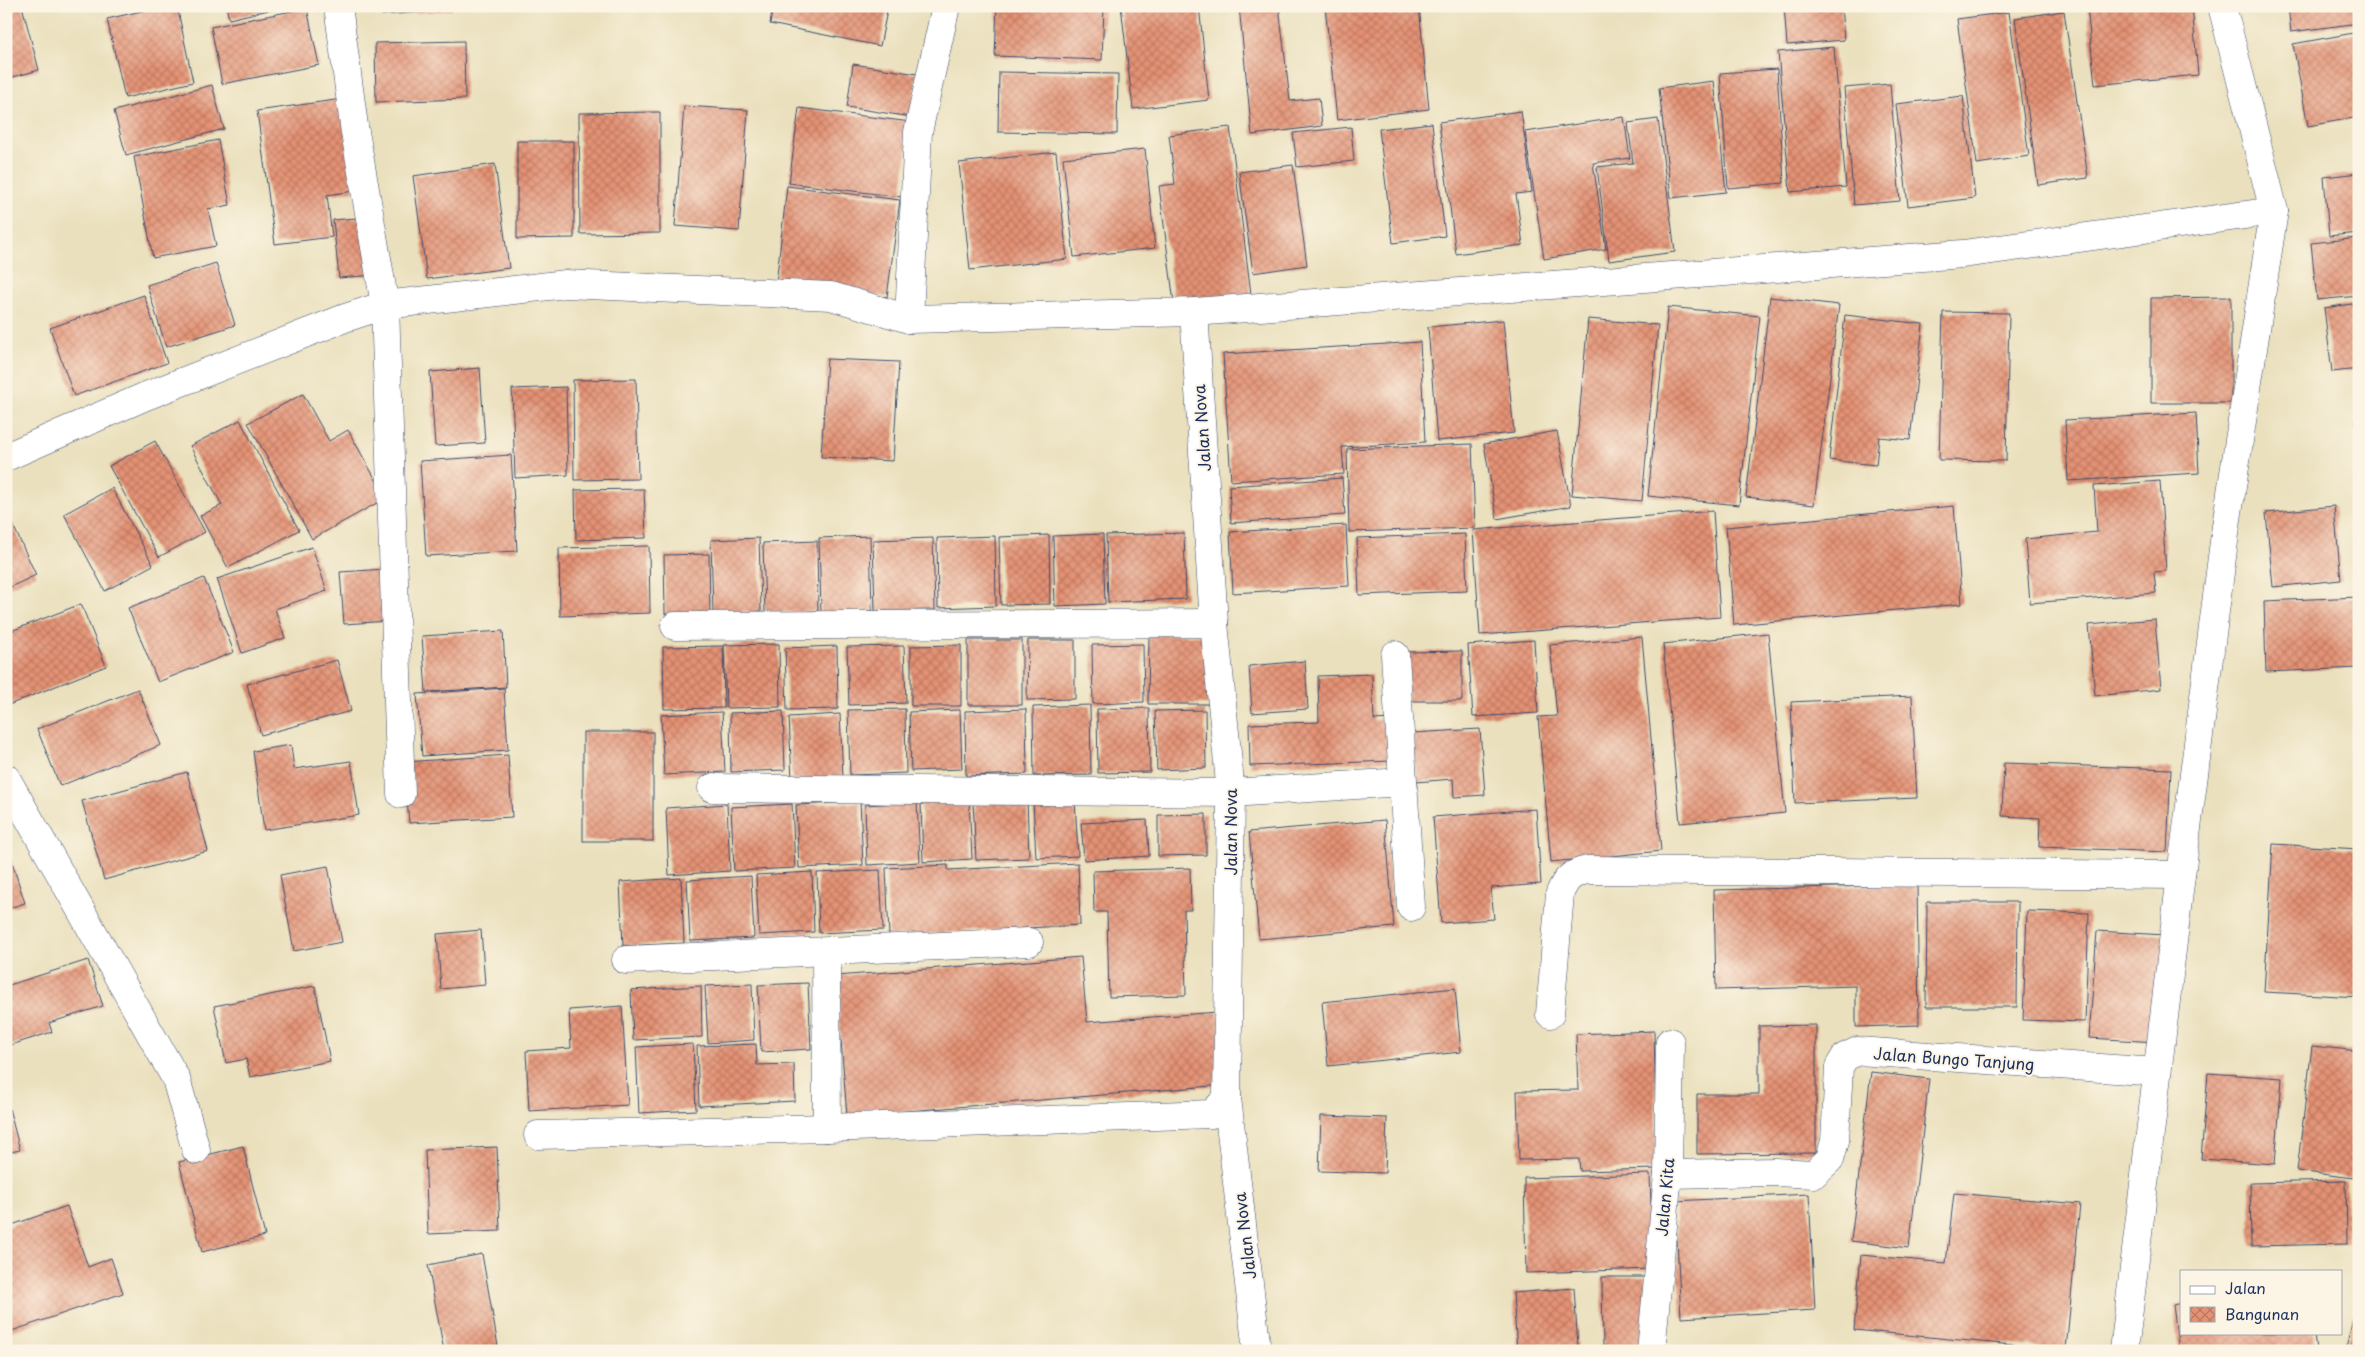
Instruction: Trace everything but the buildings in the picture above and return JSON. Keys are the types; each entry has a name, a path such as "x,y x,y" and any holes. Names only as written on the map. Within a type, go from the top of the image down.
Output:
{"street":[{"path":"338,6 354,126 385,305 401,794"},
{"path":"910,319 918,132 946,6"},
{"path":"2124,1351 2181,874 2226,526 2274,211 2222,6"},
{"path":"6,457 146,396 345,318 385,305 566,284 831,296 910,319 1194,312 1963,254 2274,211"},
{"name":"Jalan Nova","path":"1194,312 1214,623 1231,793 1227,1098 1257,1351"},
{"path":"675,626 1214,623"},
{"path":"1395,654 1411,907"},
{"path":"6,778 176,1079 196,1150"},
{"path":"712,788 1231,793 1403,782"},
{"path":"1550,1014 1560,893 1565,880 1576,872 1588,870 2181,874"},
{"path":"626,960 826,953 1029,942"},
{"path":"826,953 827,1128"},
{"name":"Jalan Kita","path":"1651,1351 1668,1174 1670,1042"},
{"name":"Jalan Bungo Tanjung","path":"1668,1174 1775,1172 1814,1174 1830,1160 1835,1141 1839,1066 1845,1057 1858,1051 2157,1072"},
{"path":"538,1135 827,1128 1212,1114 1227,1098"}]}
